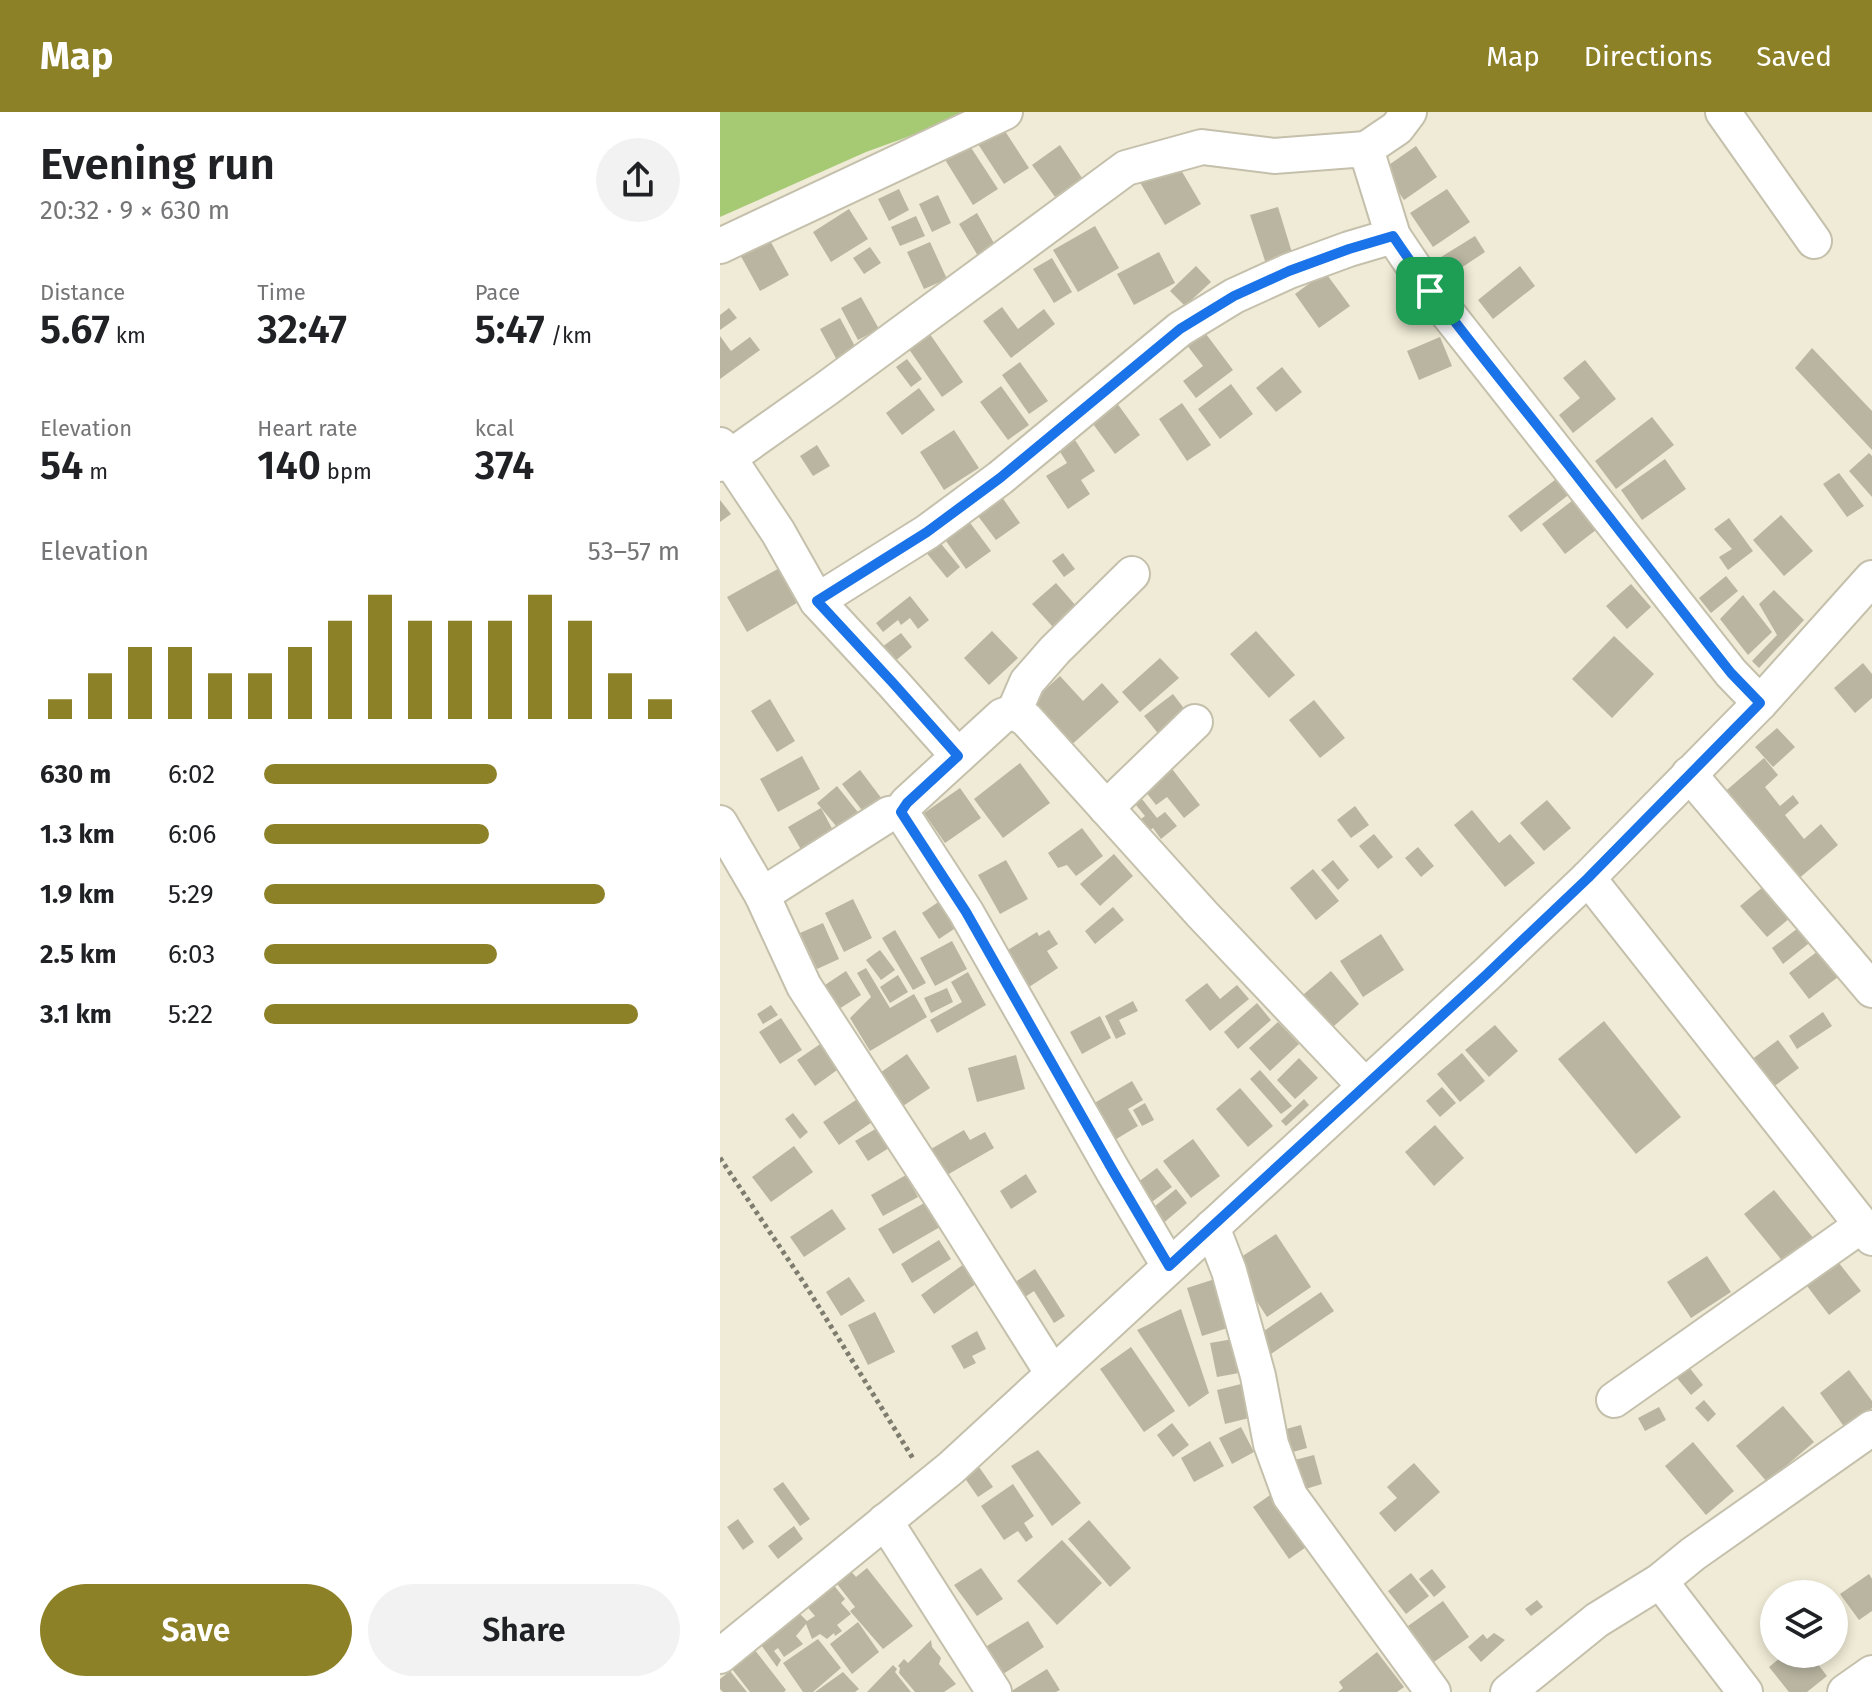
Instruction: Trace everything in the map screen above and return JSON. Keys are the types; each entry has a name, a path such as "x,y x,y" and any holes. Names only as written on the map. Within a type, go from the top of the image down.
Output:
{"street":[{"path":"720,246 1005,112"},
{"path":"958,756 817,601 778,532 723,455 826,389 1126,168 1202,147 1274,156 1366,149 1397,128 1409,112"},
{"path":"1723,112 1814,241"},
{"path":"1366,149 1393,236 1430,291 1731,673 1760,703"},
{"path":"817,601 927,532 1000,478 1180,329 1234,296 1289,271 1393,236"},
{"path":"762,895 889,814 901,812 1002,716 1014,712 1027,682 1132,574"},
{"path":"720,1656 930,1485 1588,878 1760,703 1872,578"},
{"path":"1014,712 1026,719 1202,914 1365,1086"},
{"path":"1106,808 1195,722"},
{"path":"1689,774 1872,990"},
{"path":"901,812 966,912 1169,1266"},
{"path":"720,823 762,895 804,986 1053,1374"},
{"path":"1588,878 1867,1231 1614,1400"},
{"path":"1212,1227 1229,1271 1254,1361 1271,1444 1290,1496 1427,1690"},
{"path":"1508,1692 1597,1620 1660,1581 1693,1554 1872,1428"},
{"path":"885,1521 994,1692"},
{"path":"1660,1581 1745,1692"},
{"path":"1845,1692 1872,1673"}],"path":[{"path":"720,1158 804,1283 930,1485"}],"green space":[{"path":"720,112 976,112 866,152 720,217"}],"building":[{"path":"1003,128 1029,168 1004,184 978,144"},
{"path":"968,143 998,189 973,205 944,158"},
{"path":"1060,145 1082,178 1055,197 1032,165"},
{"path":"1416,146 1437,177 1404,200 1383,169"},
{"path":"1174,158 1201,204 1165,225 1138,179"},
{"path":"899,189 909,210 889,221 878,199"},
{"path":"1447,189 1470,222 1433,247 1410,213"},
{"path":"938,195 951,223 932,232 919,204"},
{"path":"1278,207 1293,256 1266,264 1250,215"},
{"path":"849,209 868,239 831,262 813,232"},
{"path":"977,213 995,245 978,256 959,224"},
{"path":"916,216 925,236 900,246 891,227"},
{"path":"1095,226 1119,268 1078,292 1053,250"},
{"path":"767,235 789,275 760,291 738,251"},
{"path":"1475,236 1485,252 1452,274 1441,257"},
{"path":"930,242 947,279 924,289 907,252"},
{"path":"870,247 881,263 864,274 853,258"},
{"path":"1159,252 1175,283 1134,305 1117,274"},
{"path":"1052,258 1072,292 1054,303 1033,269"},
{"path":"1196,266 1211,282 1185,306 1170,291"},
{"path":"1520,266 1535,286 1493,319 1478,300"},
{"path":"1325,272 1350,306 1319,328 1295,294"},
{"path":"861,297 879,329 858,340 841,308"},
{"path":"1002,307 1018,329 1044,309 1055,324 1011,358 983,321"},
{"path":"729,308 737,318 720,330 720,315"},
{"path":"840,318 858,352 838,362 820,329"},
{"path":"1200,326 1233,370 1196,398 1183,381 1203,366 1183,340"},
{"path":"925,327 963,382 942,397 904,342"},
{"path":"720,336 731,351 750,337 760,350 720,379"},
{"path":"1440,337 1452,366 1419,380 1407,351"},
{"path":"1812,348 1872,411 1872,450 1795,368"},
{"path":"907,359 922,379 911,387 896,367"},
{"path":"1585,360 1616,399 1573,433 1559,415 1580,398 1563,378"},
{"path":"1020,362 1048,401 1029,414 1002,375"},
{"path":"1282,367 1302,392 1276,412 1256,388"},
{"path":"1231,384 1253,414 1220,439 1198,409"},
{"path":"1001,386 1029,425 1008,440 980,402"},
{"path":"919,388 935,410 902,435 886,413"},
{"path":"1114,399 1140,435 1115,454 1088,417"},
{"path":"1182,403 1211,445 1187,461 1159,419"},
{"path":"1652,417 1674,445 1616,489 1595,461"},
{"path":"954,430 979,468 944,490 920,452"},
{"path":"1075,440 1095,471 1081,480 1090,494 1068,509 1046,476 1067,463 1059,450"},
{"path":"817,445 830,466 813,476 800,456"},
{"path":"1869,453 1872,456 1872,497 1849,471"},
{"path":"1665,459 1686,489 1642,520 1621,490"},
{"path":"1564,473 1576,489 1521,532 1508,516"},
{"path":"1839,473 1864,506 1847,517 1823,484"},
{"path":"997,490 1020,523 996,540 972,508"},
{"path":"1577,497 1601,526 1565,554 1542,524"},
{"path":"720,500 731,514 720,522"},
{"path":"1781,515 1813,551 1784,576 1753,540"},
{"path":"965,516 991,551 966,569 941,534"},
{"path":"1729,518 1753,551 1728,570 1719,557 1732,549 1714,529"},
{"path":"938,540 960,567 947,578 925,551"},
{"path":"1063,553 1075,569 1064,577 1052,561"},
{"path":"783,566 802,600 747,632 727,597"},
{"path":"1726,576 1738,591 1711,613 1699,598"},
{"path":"1056,583 1077,607 1053,627 1032,604"},
{"path":"1631,584 1651,607 1627,629 1606,606"},
{"path":"1774,590 1804,620 1759,668 1752,661 1777,635 1759,604"},
{"path":"1743,595 1772,632 1748,655 1720,619"},
{"path":"910,596 929,620 918,629 910,618 901,625 898,620 883,632 876,623"},
{"path":"992,631 1018,658 989,685 964,658"},
{"path":"1256,631 1295,675 1269,698 1230,654"},
{"path":"901,633 912,647 894,662 882,647"},
{"path":"1614,636 1654,674 1612,718 1572,679"},
{"path":"1160,658 1179,678 1140,712 1122,692"},
{"path":"1863,663 1872,674 1872,698 1855,713 1834,688"},
{"path":"1060,676 1083,701 1102,683 1119,702 1068,748 1028,705"},
{"path":"1173,694 1189,715 1161,737 1144,716"},
{"path":"770,699 795,741 777,752 751,711"},
{"path":"1314,700 1345,738 1320,758 1289,720"},
{"path":"1777,728 1795,747 1773,767 1755,747"},
{"path":"802,756 820,789 778,812 760,779"},
{"path":"1764,758 1778,775 1765,787 1780,806 1793,795 1799,803 1785,815 1804,839 1821,824 1838,845 1789,887 1721,795"},
{"path":"1020,763 1050,803 1003,838 974,799"},
{"path":"1169,765 1200,805 1184,818 1167,797 1156,805 1142,787"},
{"path":"860,770 882,799 864,813 842,784"},
{"path":"837,786 861,816 841,832 817,803"},
{"path":"960,788 981,818 945,843 924,813"},
{"path":"1138,794 1157,818 1165,812 1177,826 1161,839 1153,828 1146,833 1137,822 1145,816 1131,799"},
{"path":"1547,800 1571,828 1544,851 1520,823"},
{"path":"1355,806 1369,825 1351,838 1337,820"},
{"path":"821,808 835,834 803,853 788,827"},
{"path":"1472,810 1499,843 1510,834 1535,863 1505,887 1454,825"},
{"path":"1082,828 1103,856 1076,876 1067,865 1058,868 1048,853"},
{"path":"1374,834 1393,857 1378,869 1359,846"},
{"path":"1418,847 1434,866 1421,877 1405,858"},
{"path":"1114,854 1133,876 1100,906 1080,884"},
{"path":"1006,860 1028,899 1000,914 978,875"},
{"path":"1333,860 1349,880 1338,890 1321,870"},
{"path":"1313,869 1339,901 1316,920 1290,888"},
{"path":"1764,886 1790,918 1767,937 1740,906"},
{"path":"853,899 872,938 844,952 825,913"},
{"path":"940,901 957,927 939,939 922,913"},
{"path":"1113,907 1124,920 1095,944 1085,931"},
{"path":"823,923 839,959 817,969 800,933"},
{"path":"1802,925 1813,940 1783,964 1772,948"},
{"path":"895,930 926,983 913,990 882,938"},
{"path":"1049,930 1058,944 1047,951 1058,968 1026,989 1003,953 1037,932 1039,936"},
{"path":"1381,934 1404,970 1363,997 1340,961"},
{"path":"952,941 967,969 935,986 920,958"},
{"path":"880,950 895,970 881,980 866,960"},
{"path":"1818,951 1838,977 1809,999 1789,973"},
{"path":"866,968 890,1008 914,994 927,1017 870,1051 850,1018 871,997 857,973"},
{"path":"846,971 861,995 831,1014 816,991"},
{"path":"1331,971 1359,1004 1326,1033 1297,1000"},
{"path":"968,972 986,1005 937,1033 930,1020 962,1002 951,982"},
{"path":"898,975 908,992 890,1003 880,987"},
{"path":"1207,983 1220,999 1237,985 1249,999 1210,1031 1185,1000"},
{"path":"947,988 953,1002 931,1013 924,998"},
{"path":"1133,1001 1138,1011 1119,1020 1126,1034 1116,1039 1105,1016"},
{"path":"1257,1003 1271,1020 1238,1049 1224,1032"},
{"path":"771,1005 778,1015 763,1024 757,1014"},
{"path":"1823,1012 1832,1026 1797,1049 1789,1036"},
{"path":"1100,1016 1111,1038 1082,1054 1070,1032"},
{"path":"781,1018 802,1050 780,1064 759,1032"},
{"path":"1604,1021 1681,1117 1636,1154 1558,1059"},
{"path":"1278,1022 1299,1044 1270,1071 1249,1048"},
{"path":"1495,1025 1518,1051 1489,1077 1465,1050"},
{"path":"826,1040 844,1065 815,1086 797,1060"},
{"path":"1778,1040 1799,1068 1772,1088 1751,1060"},
{"path":"1462,1053 1485,1081 1460,1102 1437,1074"},
{"path":"907,1054 930,1088 900,1108 877,1075"},
{"path":"1016,1055 1025,1089 977,1102 968,1068"},
{"path":"1299,1058 1318,1078 1295,1099 1277,1080"},
{"path":"1260,1070 1292,1106 1281,1114 1250,1079"},
{"path":"1132,1081 1143,1100 1128,1109 1138,1126 1113,1141 1091,1105"},
{"path":"1442,1087 1456,1103 1440,1117 1426,1101"},
{"path":"1240,1088 1273,1126 1248,1147 1216,1109"},
{"path":"859,1098 875,1120 839,1145 823,1122"},
{"path":"1304,1099 1309,1105 1286,1126 1281,1121"},
{"path":"1145,1103 1154,1120 1142,1126 1133,1110"},
{"path":"793,1113 808,1132 800,1139 785,1119"},
{"path":"1435,1125 1464,1158 1434,1186 1405,1152"},
{"path":"877,1128 889,1148 868,1161 855,1141"},
{"path":"964,1130 970,1140 985,1132 994,1148 947,1175 931,1149"},
{"path":"1193,1139 1220,1176 1191,1198 1163,1161"},
{"path":"794,1146 813,1172 771,1202 752,1177"},
{"path":"1157,1168 1172,1187 1145,1207 1130,1188"},
{"path":"1026,1174 1037,1192 1011,1209 1000,1191"},
{"path":"906,1175 918,1197 883,1216 871,1195"},
{"path":"1176,1189 1187,1203 1161,1225 1149,1211"},
{"path":"1774,1190 1814,1239 1784,1263 1744,1214"},
{"path":"926,1202 940,1227 893,1254 878,1229"},
{"path":"832,1209 846,1229 804,1257 790,1237"},
{"path":"1276,1234 1311,1287 1267,1317 1232,1263"},
{"path":"939,1240 951,1259 912,1283 901,1264"},
{"path":"1707,1256 1731,1292 1691,1318 1667,1282"},
{"path":"1835,1258 1861,1291 1829,1315 1804,1282"},
{"path":"964,1264 977,1283 934,1314 921,1295"},
{"path":"1035,1269 1065,1316 1054,1323 1034,1291 1019,1301 1009,1286"},
{"path":"849,1277 865,1301 841,1316 826,1292"},
{"path":"1218,1278 1234,1326 1202,1336 1187,1288"},
{"path":"1321,1292 1334,1311 1271,1354 1258,1335"},
{"path":"1181,1309 1209,1393 1189,1407 1137,1330"},
{"path":"875,1312 895,1352 868,1365 848,1325"},
{"path":"977,1331 986,1349 972,1356 976,1363 964,1369 951,1346"},
{"path":"1233,1339 1239,1373 1217,1377 1210,1343"},
{"path":"1131,1347 1175,1411 1144,1432 1100,1369"},
{"path":"1685,1362 1703,1385 1691,1395 1672,1372"},
{"path":"1849,1370 1872,1401 1872,1408 1845,1428 1820,1393"},
{"path":"1241,1384 1249,1418 1225,1424 1217,1390"},
{"path":"1704,1400 1716,1414 1708,1422 1695,1408"},
{"path":"1783,1406 1814,1442 1767,1482 1736,1446"},
{"path":"1659,1407 1666,1420 1645,1431 1638,1418"},
{"path":"1172,1423 1189,1445 1173,1457 1157,1435"},
{"path":"1301,1425 1307,1448 1286,1454 1279,1431"},
{"path":"1241,1427 1254,1452 1232,1464 1219,1438"},
{"path":"1210,1441 1224,1466 1194,1482 1181,1458"},
{"path":"1693,1442 1734,1491 1706,1515 1665,1466"},
{"path":"1038,1450 1081,1503 1052,1526 1011,1466"},
{"path":"1314,1455 1322,1484 1299,1491 1291,1461"},
{"path":"1414,1463 1440,1492 1395,1532 1379,1513 1397,1498 1387,1487"},
{"path":"979,1467 993,1487 978,1497 964,1477"},
{"path":"783,1482 810,1519 800,1526 773,1489"},
{"path":"1013,1484 1034,1516 1024,1523 1033,1537 1026,1542 1018,1531 1004,1540 981,1506"},
{"path":"1273,1493 1309,1545 1289,1559 1253,1507"},
{"path":"738,1519 754,1542 743,1550 727,1527"},
{"path":"1089,1520 1131,1568 1110,1587 1068,1539"},
{"path":"794,1526 803,1539 778,1559 768,1546"},
{"path":"1062,1540 1102,1583 1057,1625 1017,1581"},
{"path":"848,1568 856,1577 867,1568 913,1626 883,1649 850,1611 855,1607 834,1580"},
{"path":"981,1568 1003,1599 977,1616 954,1585"},
{"path":"1432,1569 1446,1587 1434,1597 1419,1579"},
{"path":"1411,1573 1429,1596 1406,1614 1388,1591"},
{"path":"1869,1574 1872,1579 1872,1611 1859,1620 1848,1605 1848,1588"},
{"path":"831,1582 845,1599 841,1603 851,1614 837,1625 842,1631 827,1639 820,1634 812,1639 806,1624 796,1636 803,1644 784,1657 778,1648 774,1651 781,1660 777,1667 759,1642 763,1626 773,1637 798,1612 807,1621 815,1616 804,1603"},
{"path":"1537,1600 1543,1607 1531,1616 1525,1609"},
{"path":"1443,1601 1469,1637 1434,1662 1408,1626"},
{"path":"1028,1621 1044,1647 1000,1676 982,1649"},
{"path":"858,1622 879,1652 852,1674 830,1644"},
{"path":"1494,1633 1505,1640 1481,1662 1468,1647 1483,1634 1487,1639"},
{"path":"818,1639 841,1668 813,1692 803,1692 783,1663"},
{"path":"931,1640 932,1647 941,1658 939,1664 956,1684 944,1692 915,1692 899,1673 898,1666 904,1659 908,1663"},
{"path":"754,1649 786,1690 784,1692 750,1692 732,1669"},
{"path":"1377,1652 1404,1687 1397,1692 1338,1692 1343,1688 1339,1682"},
{"path":"893,1665 911,1692 867,1692"},
{"path":"1770,1668 1821,1668 1827,1676 1807,1692 1789,1692"},
{"path":"1047,1669 1060,1690 1010,1692"},
{"path":"730,1671 747,1692 723,1692 720,1689 720,1679"},
{"path":"843,1672 859,1689 855,1692 815,1692"}],"route":[{"path":"1393,236 1430,291 1731,673 1760,703 1588,878 1169,1266 966,912 901,812 958,756 817,601 927,532 1000,478 1180,329 1234,296 1289,271 1393,236"}]}
